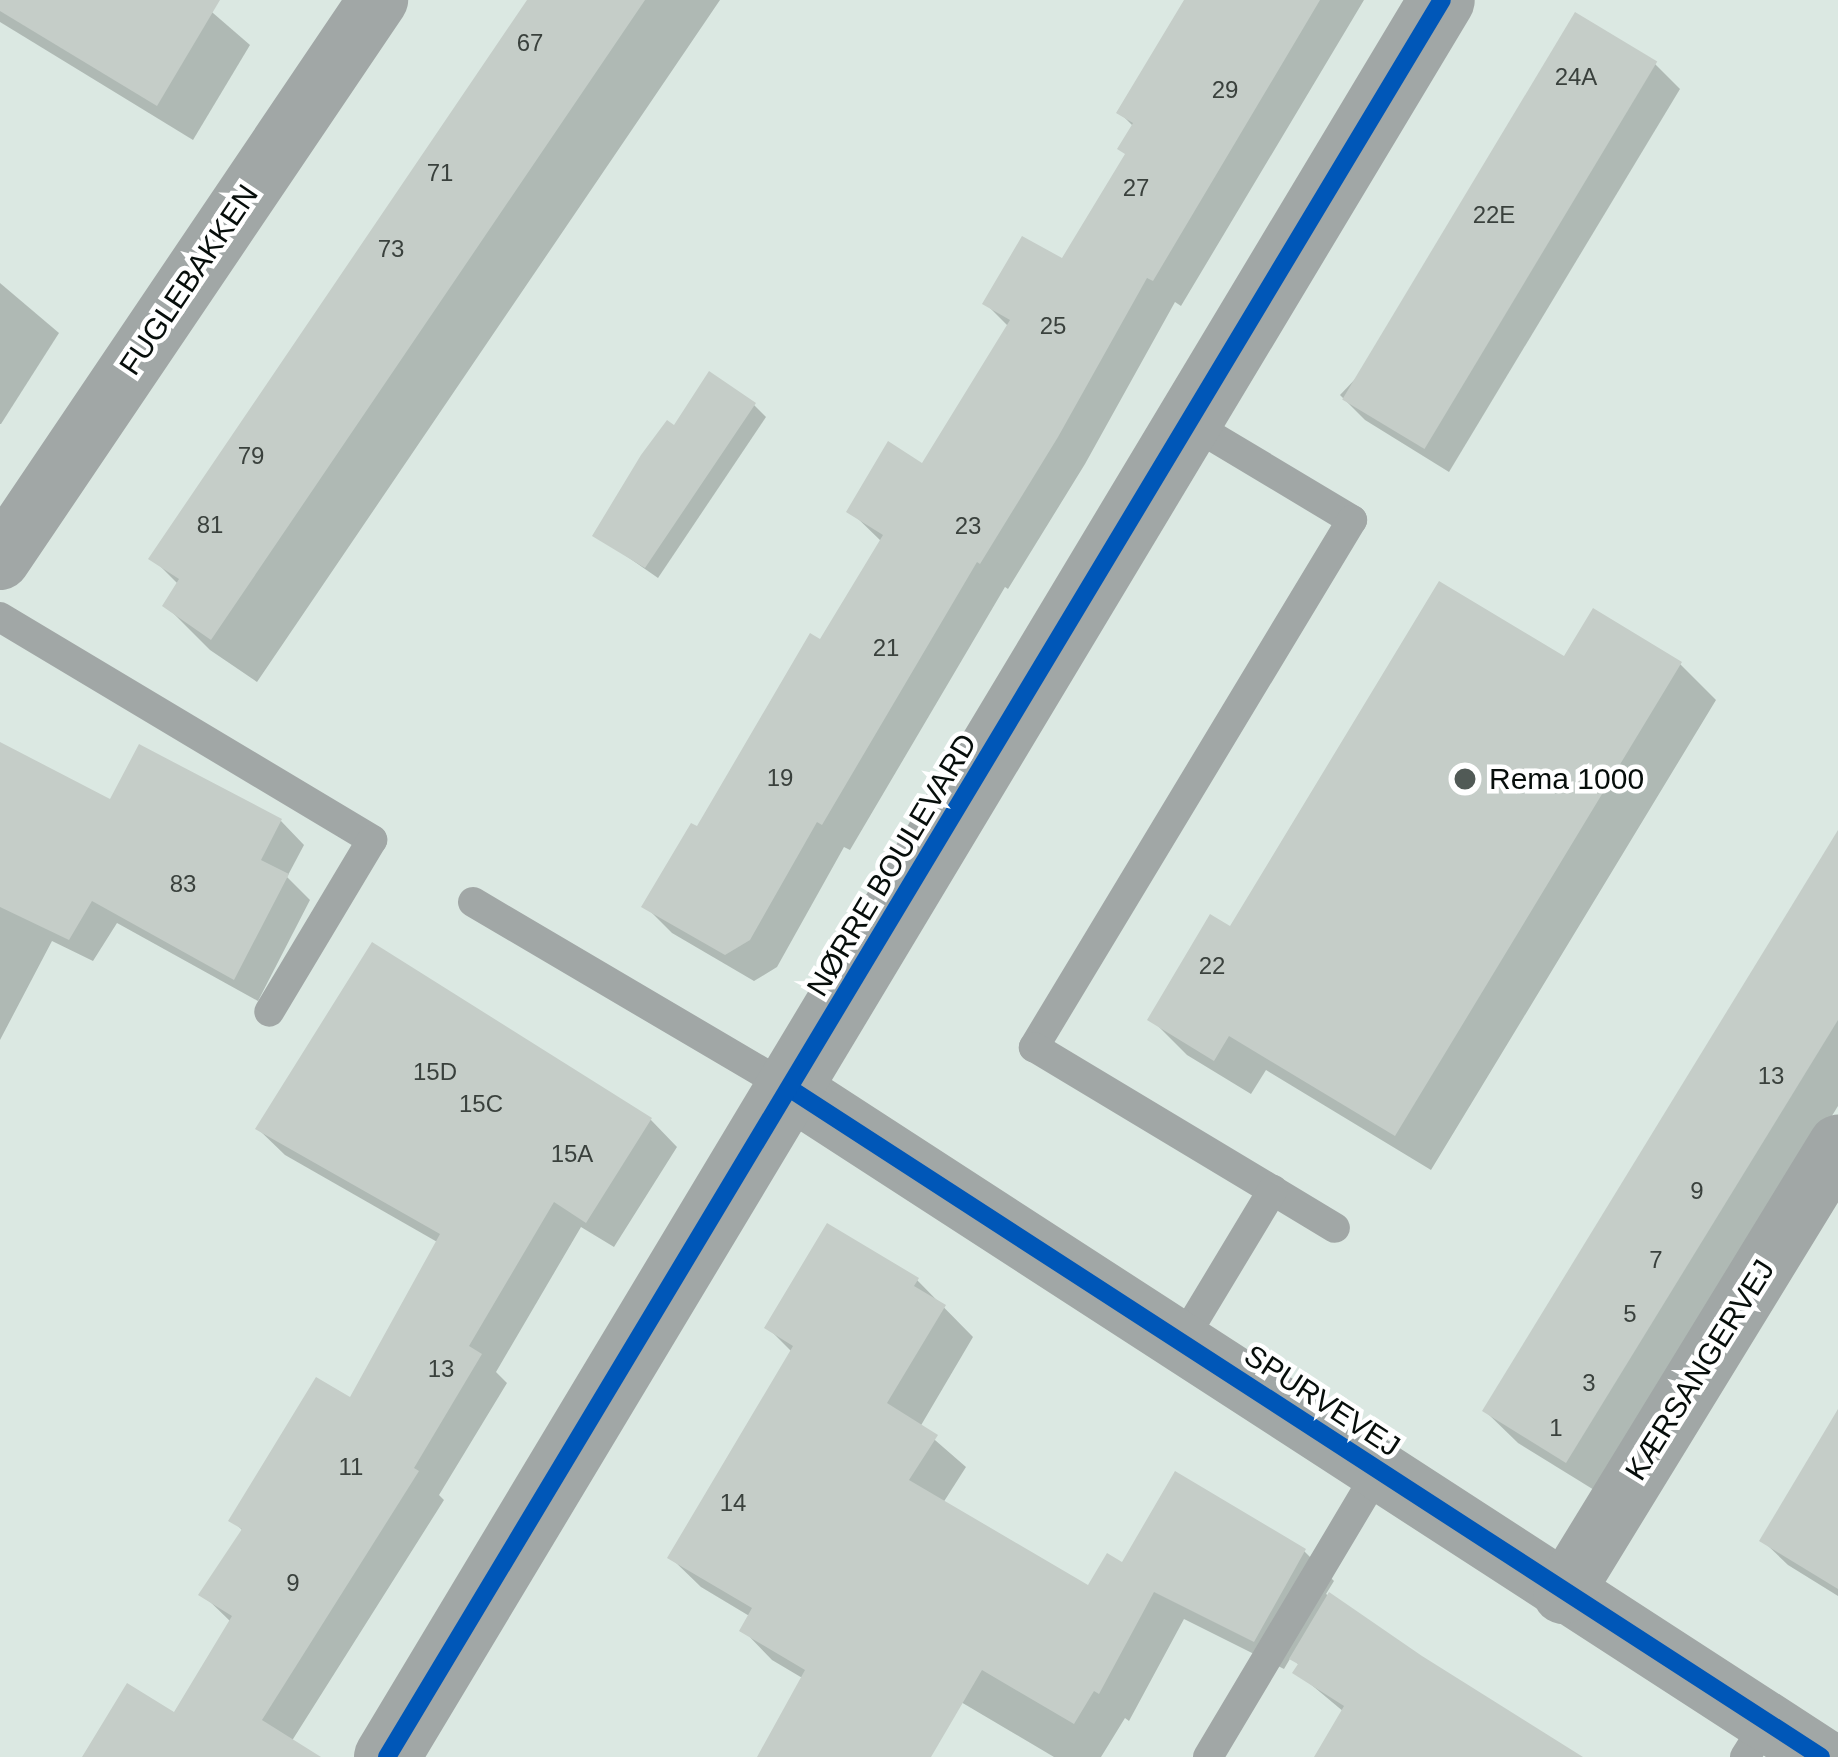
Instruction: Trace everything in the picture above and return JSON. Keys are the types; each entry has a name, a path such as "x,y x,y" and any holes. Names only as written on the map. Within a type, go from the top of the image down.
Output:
{"street":[{"name":"FUGLEBAKKEN","path":"0,560 378,0"},
{"name":"NØRRE BOULEVARD","path":"387,1757 792,1090 1442,0"},
{"name":"SPURVEVEJ","path":"792,1090 1563,1594 1756,1740 1821,1757"},
{"name":"KÆRSANGERVEJ","path":"1563,1594 1838,1145"}],"lane":[{"path":"1190,423 1352,520 1034,1047 1335,1228"},
{"path":"0,616 372,840 269,1012"},
{"path":"473,902 792,1090"},
{"path":"1180,1344 1273,1190"},
{"path":"1208,1757 1377,1473"}],"building":[{"path":"0,0 220,0 157,106 0,11"},
{"path":"527,0 645,0 211,640 162,606 179,579 148,559"},
{"path":"1184,0 1320,0 1153,281 1147,278 1058,437 980,564 977,562 822,825 817,822 750,940 725,955 641,907 691,823 697,826 810,633 820,639 883,535 846,512 888,441 922,463 1010,320 982,304 1022,236 1062,258 1125,154 1117,149 1133,123 1116,113"},
{"path":"1575,12 1657,61 1424,449 1342,399"},
{"path":"709,371 756,403 645,568 592,536 641,455 667,420 674,425"},
{"name":"Rema 1000","path":"1439,581 1564,656 1593,608 1682,662 1395,1136 1229,1036 1214,1061 1147,1020 1210,914 1230,926"},
{"path":"0,742 110,799 139,744 282,819 261,860 289,874 234,980 92,901 69,940 0,907"},
{"path":"1838,830 1838,1020 1566,1463 1482,1411"},
{"path":"372,942 652,1118 586,1223 554,1202 469,1346 482,1354 414,1468 419,1471 262,1720 321,1757 82,1757 127,1683 174,1712 232,1616 198,1595 242,1529 228,1521 316,1377 350,1397 440,1234 255,1129"},
{"path":"827,1223 919,1278 914,1286 946,1305 887,1403 938,1435 909,1480 1088,1585 1107,1553 1122,1562 1175,1471 1306,1549 1254,1642 1154,1592 1099,1694 1094,1691 1074,1724 982,1670 931,1757 757,1757 805,1670 739,1631 752,1608 667,1558 793,1346 764,1328"},
{"path":"1838,1409 1838,1589 1759,1541"},
{"path":"1329,1592 1583,1757 1314,1757 1344,1706 1292,1673 1298,1664 1289,1659"}],"cycle path":[{"path":"387,1757 1442,0"},
{"path":"792,1090 1821,1757"}],"place":[{"name":"Rema 1000","path":"1465,779"}]}
